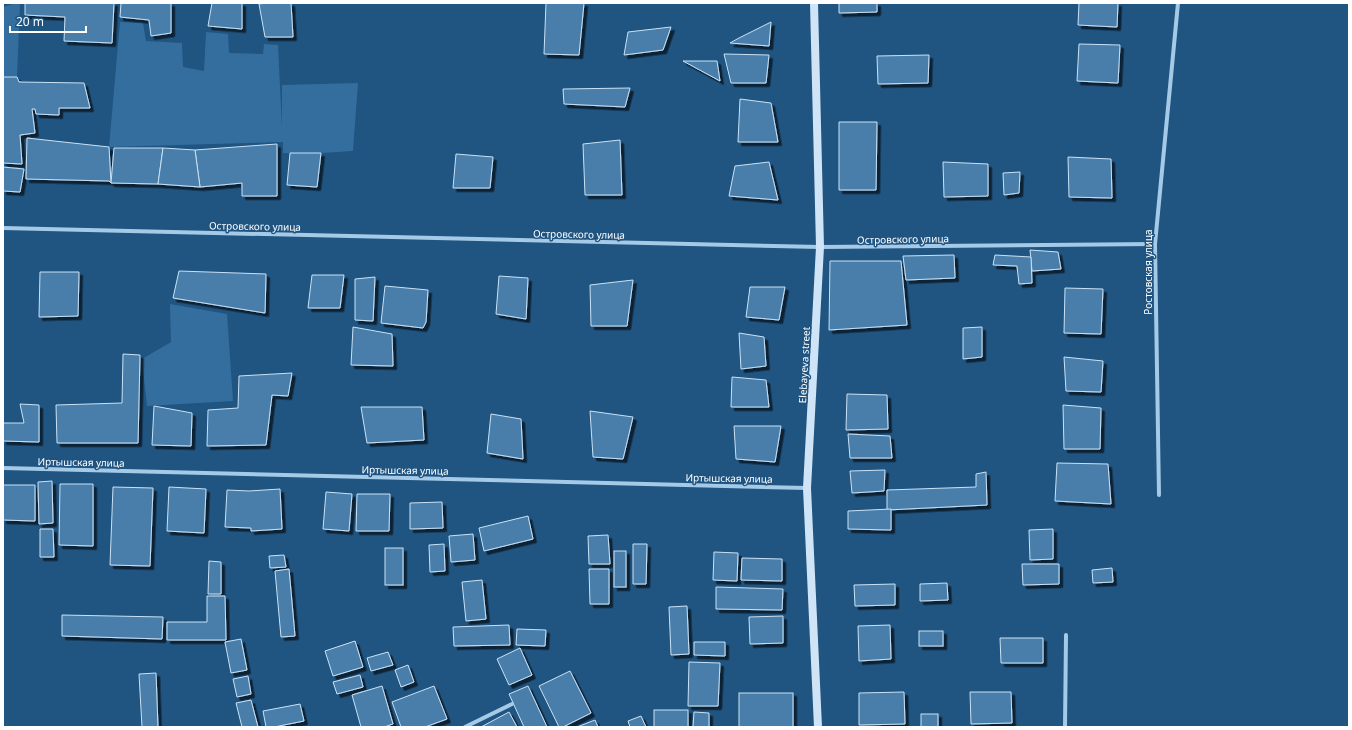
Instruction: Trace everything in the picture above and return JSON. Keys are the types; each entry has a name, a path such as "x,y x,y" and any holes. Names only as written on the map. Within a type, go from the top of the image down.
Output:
{"main road":[{"name":"Elebayeva street","path":"814,3 820,247 807,488 818,727"}],"street":[{"name":"Ростовская улица","path":"1159,495 1155,244 1178,3"},
{"name":"Островского улица","path":"3,228 820,247 1155,244"},
{"name":"Иртышская улица","path":"3,468 807,488"},
{"path":"1065,727 1066,635"},
{"path":"465,727 512,704"}],"shaded area":[{"path":"20,3 17,77 3,77 3,7"},
{"path":"120,22 143,23 146,41 182,43 183,67 204,71 206,32 228,34 229,53 263,54 264,44 278,45 282,128 282,85 358,83 353,151 283,153 283,142 109,147"},
{"path":"170,304 227,314 233,401 147,406 142,359 171,342"}],"building":[{"path":"25,3 114,3 112,43 64,41 65,17 25,15"},
{"path":"121,3 171,3 171,33 151,36 149,20 120,17"},
{"path":"212,3 242,3 242,29 208,26"},
{"path":"291,3 293,37 265,37 259,4"},
{"path":"546,3 584,3 579,55 544,54"},
{"path":"839,3 877,3 877,12 839,13"},
{"path":"1079,3 1118,3 1117,27 1078,25"},
{"path":"771,22 769,46 730,43 739,38"},
{"path":"671,27 663,50 624,55 628,32"},
{"path":"1079,44 1120,45 1118,83 1077,81"},
{"path":"724,54 769,55 766,83 731,83"},
{"path":"929,55 928,83 878,84 877,56"},
{"path":"683,61 717,61 720,81"},
{"path":"3,77 17,77 19,82 84,83 90,108 59,108 59,115 36,114 35,109 32,109 35,133 20,135 22,164 3,163"},
{"path":"630,88 625,107 564,104 563,89"},
{"path":"740,99 771,103 778,142 738,142"},
{"path":"839,122 877,122 876,190 839,190"},
{"path":"27,138 109,147 111,183 109,181 26,179"},
{"path":"620,140 622,195 585,195 583,144"},
{"path":"277,144 277,196 242,196 242,183 200,187 195,150"},
{"path":"114,148 163,148 158,184 111,183"},
{"path":"163,148 195,150 200,187 158,184"},
{"path":"290,153 321,153 317,187 287,185"},
{"path":"456,154 493,157 490,188 453,188"},
{"path":"1068,157 1111,159 1112,198 1069,197"},
{"path":"769,162 778,200 729,196 735,166"},
{"path":"943,162 988,164 988,196 944,197"},
{"path":"3,167 24,169 20,192 3,191"},
{"path":"1020,172 1019,193 1004,195 1003,173"},
{"path":"1030,250 1058,252 1061,269 1032,271"},
{"path":"954,255 955,278 906,280 903,256"},
{"path":"995,255 1031,257 1032,283 1019,284 1017,266 993,265"},
{"path":"830,261 901,261 907,325 829,330"},
{"path":"179,271 266,274 265,313 173,298"},
{"path":"40,272 79,272 78,316 39,317"},
{"path":"312,275 344,275 340,308 308,308"},
{"path":"499,276 528,278 526,319 496,314"},
{"path":"375,277 373,321 355,320 355,279"},
{"path":"633,280 627,326 591,326 590,285"},
{"path":"385,286 428,290 426,322 423,328 381,323"},
{"path":"750,287 785,287 779,320 746,317"},
{"path":"1065,288 1103,289 1101,334 1064,333"},
{"path":"353,327 392,334 393,366 351,365"},
{"path":"982,327 982,357 963,359 963,328"},
{"path":"739,333 764,337 766,366 741,369"},
{"path":"123,354 140,355 138,443 57,443 56,405 122,403"},
{"path":"1064,357 1103,361 1101,392 1066,391"},
{"path":"292,373 288,396 272,395 266,445 207,446 208,410 238,408 239,376"},
{"path":"732,377 766,380 769,407 731,407"},
{"path":"847,394 887,395 888,429 846,430"},
{"path":"20,404 39,405 39,442 3,441 3,423 24,423"},
{"path":"1063,405 1101,408 1100,449 1064,449"},
{"path":"154,406 192,413 191,446 152,445"},
{"path":"361,407 422,407 424,440 367,443"},
{"path":"590,411 633,417 623,459 593,457"},
{"path":"491,414 521,419 523,459 487,453"},
{"path":"734,426 781,426 775,462 736,459"},
{"path":"848,434 890,436 892,458 850,458"},
{"path":"1057,463 1108,464 1111,504 1055,501"},
{"path":"885,470 884,491 852,493 850,471"},
{"path":"986,472 987,505 887,510 887,490 976,487 976,474"},
{"path":"52,481 53,523 39,524 38,482"},
{"path":"60,484 93,484 93,546 59,545"},
{"path":"3,485 35,485 35,521 3,520"},
{"path":"113,487 153,488 150,566 110,565"},
{"path":"169,487 206,489 204,533 167,531"},
{"path":"280,489 282,529 251,531 251,528 225,527 227,490 249,491"},
{"path":"326,492 352,494 349,531 323,529"},
{"path":"357,494 390,494 389,531 356,531"},
{"path":"442,502 443,528 410,529 410,503"},
{"path":"891,509 891,530 848,529 848,511"},
{"path":"528,516 533,539 484,551 479,528"},
{"path":"40,529 53,529 54,557 40,557"},
{"path":"1053,529 1053,559 1030,560 1029,530"},
{"path":"473,534 475,560 451,562 449,536"},
{"path":"608,535 610,564 589,564 588,536"},
{"path":"444,544 445,571 430,572 429,545"},
{"path":"633,544 647,544 646,584 633,584"},
{"path":"385,548 403,548 403,585 385,585"},
{"path":"614,551 626,551 626,587 614,587"},
{"path":"714,552 738,553 737,581 713,580"},
{"path":"284,555 286,567 270,568 269,556"},
{"path":"742,558 782,559 782,581 741,580"},
{"path":"209,561 221,562 221,594 208,594"},
{"path":"1022,564 1059,564 1059,584 1023,585"},
{"path":"1112,568 1113,582 1093,583 1092,570"},
{"path":"289,569 295,636 281,637 275,571"},
{"path":"589,569 609,569 609,604 590,604"},
{"path":"482,580 486,619 466,621 462,582"},
{"path":"947,583 948,600 920,601 920,584"},
{"path":"895,584 895,605 855,606 854,585"},
{"path":"716,587 783,589 782,610 716,609"},
{"path":"207,596 225,596 226,640 167,640 167,622 207,622"},
{"path":"687,606 689,654 671,655 669,607"},
{"path":"62,615 163,617 162,639 62,636"},
{"path":"783,616 783,643 750,644 749,617"},
{"path":"509,625 510,645 454,646 453,627"},
{"path":"890,625 891,659 859,661 858,626"},
{"path":"517,629 546,630 545,646 516,645"},
{"path":"919,631 943,631 943,646 919,646"},
{"path":"1000,638 1043,638 1043,663 1001,663"},
{"path":"241,639 247,670 231,673 225,642"},
{"path":"355,641 363,667 333,676 325,651"},
{"path":"694,642 725,642 725,656 694,655"},
{"path":"520,648 532,675 509,685 497,659"},
{"path":"388,652 393,665 371,671 367,658"},
{"path":"689,662 720,663 718,706 688,706"},
{"path":"408,665 414,682 401,687 395,670"},
{"path":"570,671 591,713 563,727 559,727 539,686"},
{"path":"156,673 158,727 142,727 139,674"},
{"path":"360,675 363,687 337,694 333,682"},
{"path":"248,676 251,694 237,697 233,679"},
{"path":"382,686 393,724 384,727 361,727 352,695"},
{"path":"434,686 447,719 425,727 401,727 392,702"},
{"path":"528,686 547,727 524,727 509,694"},
{"path":"904,692 905,724 859,725 859,693"},
{"path":"970,692 1011,692 1012,723 971,724"},
{"path":"739,693 793,693 793,727 739,727"},
{"path":"251,700 258,727 242,727 236,703"},
{"path":"300,704 304,721 274,727 266,727 263,711"},
{"path":"654,710 688,710 688,727 654,727"},
{"path":"509,712 517,727 481,727"},
{"path":"694,712 709,713 709,727 693,727"},
{"path":"921,714 938,714 938,727 921,727"},
{"path":"641,716 646,727 630,727 628,721"},
{"path":"595,720 598,727 577,727"}]}
